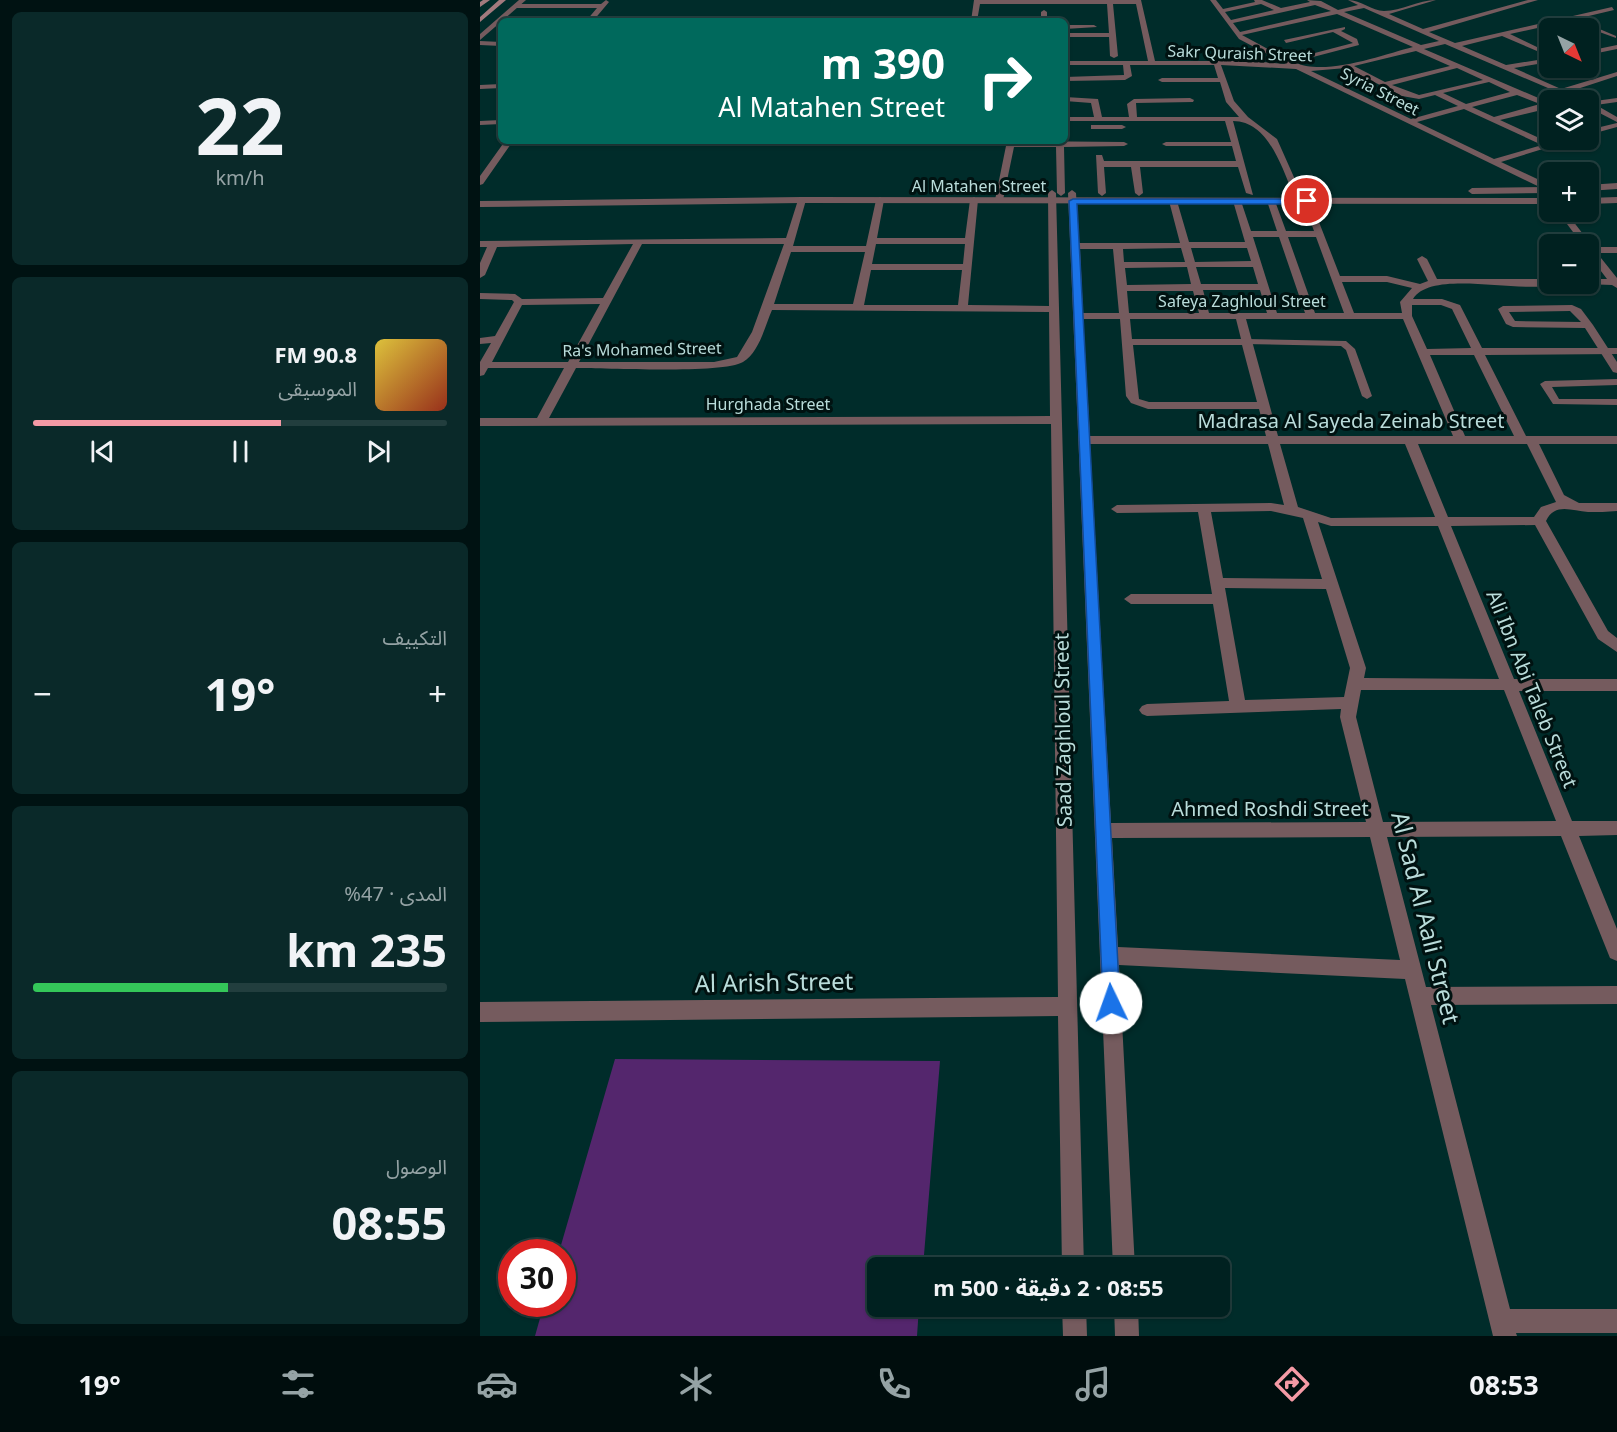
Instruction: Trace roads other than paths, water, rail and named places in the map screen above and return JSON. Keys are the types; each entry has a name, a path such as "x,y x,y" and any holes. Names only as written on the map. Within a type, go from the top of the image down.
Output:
{"main road":[{"path":"480,5 487,0"},
{"path":"480,20 503,0"}],"street":[{"path":"502,18 523,0"},
{"path":"591,18 608,0"},
{"name":"Syria Street","path":"1213,0 1238,34 1252,45 1539,184"},
{"path":"1229,22 1313,1 1328,0"},
{"path":"1351,0 1560,90"},
{"path":"1382,14 1433,0"},
{"path":"1424,31 1535,0"},
{"path":"974,18 977,1 1138,1 1166,100"},
{"path":"1026,1 1030,11 1055,12"},
{"path":"1221,11 1260,1 1300,20 1355,40 1357,44 1287,62"},
{"path":"1313,1 1539,101"},
{"path":"1107,2 1114,56"},
{"path":"516,6 602,6"},
{"path":"1238,34 1364,6"},
{"path":"1574,18 1612,9"},
{"path":"1044,12 1044,18"},
{"path":"1100,12 1120,12"},
{"path":"1130,12 1140,12"},
{"path":"480,38 498,21"},
{"path":"1286,41 1364,23"},
{"path":"1455,45 1539,26"},
{"path":"1261,29 1296,46"},
{"path":"1599,31 1614,37"},
{"path":"1503,34 1537,49"},
{"path":"1068,35 1112,35"},
{"path":"1079,35 1079,46"},
{"name":"Sakr Quraish Street","path":"1068,63 1126,63 1218,58 1302,69 1347,66 1447,41"},
{"path":"480,43 498,44"},
{"name":"Sakr Quraish Street","path":"1240,52 1252,45"},
{"path":"1599,51 1617,47"},
{"path":"1305,50 1315,55"},
{"name":"Sakr Quraish Street","path":"1068,57 1114,56 1153,60"},
{"path":"1218,58 1230,102 1245,119 1274,141 1297,193"},
{"path":"1507,68 1539,62"},
{"path":"1068,79 1125,78 1128,76 1126,63"},
{"path":"1347,66 1412,96 1426,97 1490,80"},
{"path":"1385,84 1456,66"},
{"path":"1565,90 1617,74"},
{"path":"1076,79 1077,99"},
{"path":"1162,80 1223,80"},
{"path":"1185,80 1194,119"},
{"path":"480,87 498,86"},
{"path":"1408,122 1518,92"},
{"path":"1438,94 1539,140"},
{"path":"1068,99 1095,101 1096,123"},
{"path":"1133,119 1132,102 1190,100"},
{"path":"1599,103 1617,100"},
{"path":"1494,119 1539,107"},
{"path":"1599,110 1617,120"},
{"path":"1068,119 1121,123 1133,119 1163,132 1236,144"},
{"path":"1163,132 1194,119 1245,119"},
{"path":"1228,119 1250,193"},
{"path":"480,123 498,122"},
{"path":"1121,123 1124,144 1138,193"},
{"path":"1599,130 1617,125"},
{"path":"1163,132 1170,164"},
{"path":"480,182 506,144"},
{"path":"1000,196 1011,144"},
{"path":"1062,196 1060,144 1124,144"},
{"path":"1098,144 1102,193"},
{"path":"1492,162 1539,148"},
{"path":"480,162 493,162"},
{"path":"1100,164 1242,164"},
{"path":"1599,187 1617,186"},
{"path":"1533,190 1539,195"},
{"name":"Al Matahen Street","path":"1062,196 1102,193 1539,190"},
{"name":"Al Matahen Street","path":"480,194 1062,196 1173,201 1539,201"},
{"name":"Al Matahen Street","path":"480,204 974,200 1000,196"},
{"name":"Saad Zaghloul Street","path":"1062,196 1075,246 1123,1257"},
{"name":"Saad Zaghloul Street","path":"1062,196 1054,309 1073,1257"},
{"name":"Ra's Mohamed Street","path":"481,368 729,363 741,358 748,351 768,307 802,200"},
{"path":"858,308 880,200"},
{"path":"963,308 974,200"},
{"path":"1173,201 1205,316"},
{"path":"1237,201 1273,316"},
{"path":"1271,201 1311,316"},
{"path":"1307,201 1350,316"},
{"path":"1599,201 1616,201"},
{"path":"1570,222 1579,234"},
{"path":"1075,246 1185,245 1283,234 1319,234"},
{"path":"480,244 639,241 871,245 970,241"},
{"path":"540,422 639,241"},
{"path":"480,275 493,244"},
{"path":"1118,246 1132,396 1140,404 1264,405"},
{"path":"1599,248 1617,250"},
{"path":"1422,259 1434,282"},
{"path":"1599,259 1614,278"},
{"path":"1119,265 1257,264"},
{"path":"866,267 967,267"},
{"path":"1599,280 1614,278"},
{"path":"1337,279 1387,279 1420,287"},
{"path":"1461,440 1407,316 1405,302 1410,294 1420,287 1434,282 1539,282"},
{"path":"1122,288 1264,287"},
{"path":"480,296 515,297 519,302"},
{"path":"519,302 606,301"},
{"path":"481,368 519,302"},
{"path":"1405,302 1442,302 1456,307 1559,498 1566,504"},
{"path":"768,307 1054,309"},
{"name":"Safeya Zaghloul Street","path":"1078,316 1407,316"},
{"name":"Al Sad Al Aali Street","path":"1240,316 1273,440 1300,513 1331,584 1358,668 1357,684 1349,704 1348,717 1504,1329"},
{"path":"480,341 499,339"},
{"path":"1127,342 1247,342"},
{"path":"1423,352 1611,352"},
{"name":"Hurghada Street","path":"480,422 1057,420"},
{"name":"Madrasa Al Sayeda Zeinab Street","path":"1084,440 1617,440"},
{"name":"Ali Ibn Abi Taleb Street","path":"1410,440 1617,952"},
{"path":"1539,521 1543,512 1552,506 1566,504 1584,508 1617,507"},
{"path":"1117,509 1270,507 1331,522 1539,521"},
{"path":"1204,508 1238,707"},
{"path":"1539,521 1602,635 1617,646"},
{"path":"1217,583 1331,584"},
{"path":"1131,599 1219,599"},
{"path":"1357,684 1617,686"},
{"path":"1147,710 1349,704"},
{"name":"Ahmed Roshdi Street","path":"1103,831 1617,828"},
{"path":"1109,956 1412,970"},
{"path":"1419,996 1617,995"},
{"name":"Al Arish Street","path":"480,1012 1068,1006"},
{"path":"1074,1317 1075,1336"},
{"path":"1126,1317 1127,1336"},
{"path":"1504,1329 1617,1321"}],"lane":[{"path":"1068,27 1094,27"},
{"path":"1588,325 1513,324 1509,322 1503,309 1572,308 1578,311 1611,352 1617,370"},
{"path":"1247,342 1343,343 1350,350 1367,396"},
{"path":"1617,382 1545,384 1557,402 1617,402"}]}
